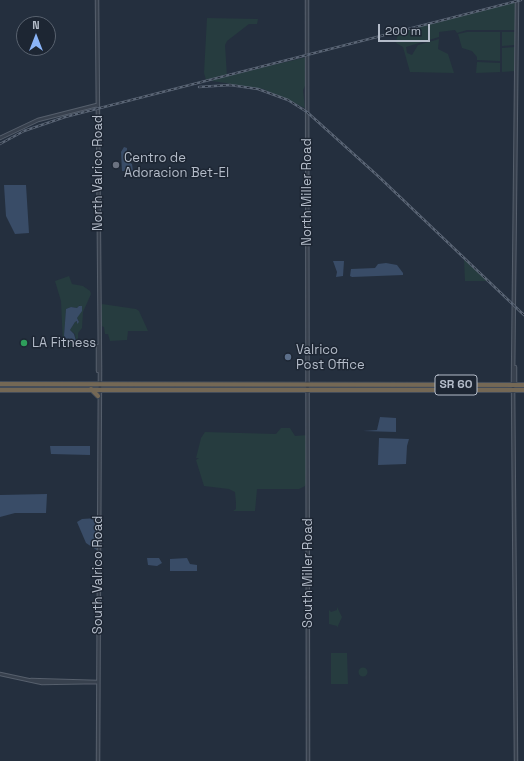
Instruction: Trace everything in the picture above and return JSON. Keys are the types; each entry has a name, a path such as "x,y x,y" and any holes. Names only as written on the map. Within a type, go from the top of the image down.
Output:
{"highway":[{"name":"SR 60","path":"0,384 186,384 307,390 400,390 514,387 524,385"},
{"path":"0,390 9,387 27,386 30,384"},
{"path":"30,389 34,386 50,386 59,384"},
{"path":"169,386 180,386 186,384"},
{"name":"SR 60","path":"0,390 164,389 307,384 514,387 524,390"},
{"path":"365,390 373,387 396,388 399,385"},
{"path":"400,390 403,387 433,385"},
{"path":"91,389 98,396"},
{"path":"164,389 169,394"}],"street":[{"name":"North Valrico Road","path":"97,0 98,389"},
{"name":"North Miller Road","path":"307,0 307,384"},
{"path":"516,761 514,387 517,0"},
{"path":"0,138 38,120 97,104"},
{"name":"South Miller Road","path":"307,384 308,761"},
{"name":"South Valrico Road","path":"98,389 98,761"},
{"path":"0,674 24,679 98,682"}],"green space":[{"path":"515,2 516,30 467,30 457,33 455,30 439,32 439,37 406,47 407,53 412,55 418,45 439,39 438,49 448,54 454,73 410,72 403,47 396,43 398,32"},
{"path":"207,18 258,19 257,24 249,24 227,41 225,45 227,76 307,57 306,84 303,90 305,108 263,89 206,80 204,73"},
{"path":"467,32 500,32 500,61 477,60 477,57 472,51 462,48 458,34"},
{"path":"502,32 516,32 515,45 502,46"},
{"path":"515,47 515,71 502,72 502,48"},
{"path":"477,62 500,63 500,72 476,73"},
{"path":"464,259 471,265 489,281 465,281"},
{"path":"69,276 72,284 83,286 90,291 91,294 83,312 82,328 78,333 78,347 63,345 61,301 55,281","holes":["80,305 80,312 77,318 79,321 75,322 70,330 75,334 76,341 68,341 64,338 66,309 71,307 77,308"]},
{"path":"102,304 136,309 139,311 148,331 128,331 127,340 110,341 108,334 105,334 104,327 99,325 99,309"},
{"path":"281,428 290,428 295,436 307,435 307,481 305,486 299,489 257,489 255,511 233,511 236,509 235,492 229,489 204,486 196,460 199,458 196,458 201,438 205,432 276,434"},
{"path":"337,607 342,617 337,628 337,626 329,624 329,610 331,612 337,610"},
{"path":"331,653 347,653 348,684 331,684"},
{"path":"361,668 365,668 367,672 365,676 361,676 359,674 359,670"}],"water":[{"path":"124,147 127,148 127,161 132,164 133,171 122,171 121,152"},
{"path":"4,185 26,185 29,233 15,234 6,216"},
{"path":"333,261 344,261 343,276 336,277 337,272"},
{"path":"386,263 397,265 403,275 350,276 351,269 375,268 378,264"},
{"path":"82,306 82,311 77,318 79,322 77,324 77,321 75,322 70,330 74,334 76,341 69,343 64,336 66,309 71,307 77,308"},
{"path":"380,417 396,418 396,432 363,431 377,430"},
{"path":"379,438 409,439 406,464 378,465"},
{"path":"50,446 90,446 90,455 51,454"},
{"path":"47,494 46,513 15,513 0,517 0,495"},
{"path":"97,518 98,551 86,543 77,522 82,519"},
{"path":"147,558 159,558 162,563 157,566 148,565"},
{"path":"187,558 190,564 197,565 197,571 170,571 170,559"}],"railway":[{"path":"0,144 24,131 65,117 521,0"},
{"path":"199,87 230,85 258,89 288,100 307,112 378,176 524,315"}],"place":[{"name":"Centro de Adoracion Bet-El","path":"116,165"},
{"name":"LA Fitness","path":"24,343"},
{"name":"Valrico Post Office","path":"288,357"}]}
